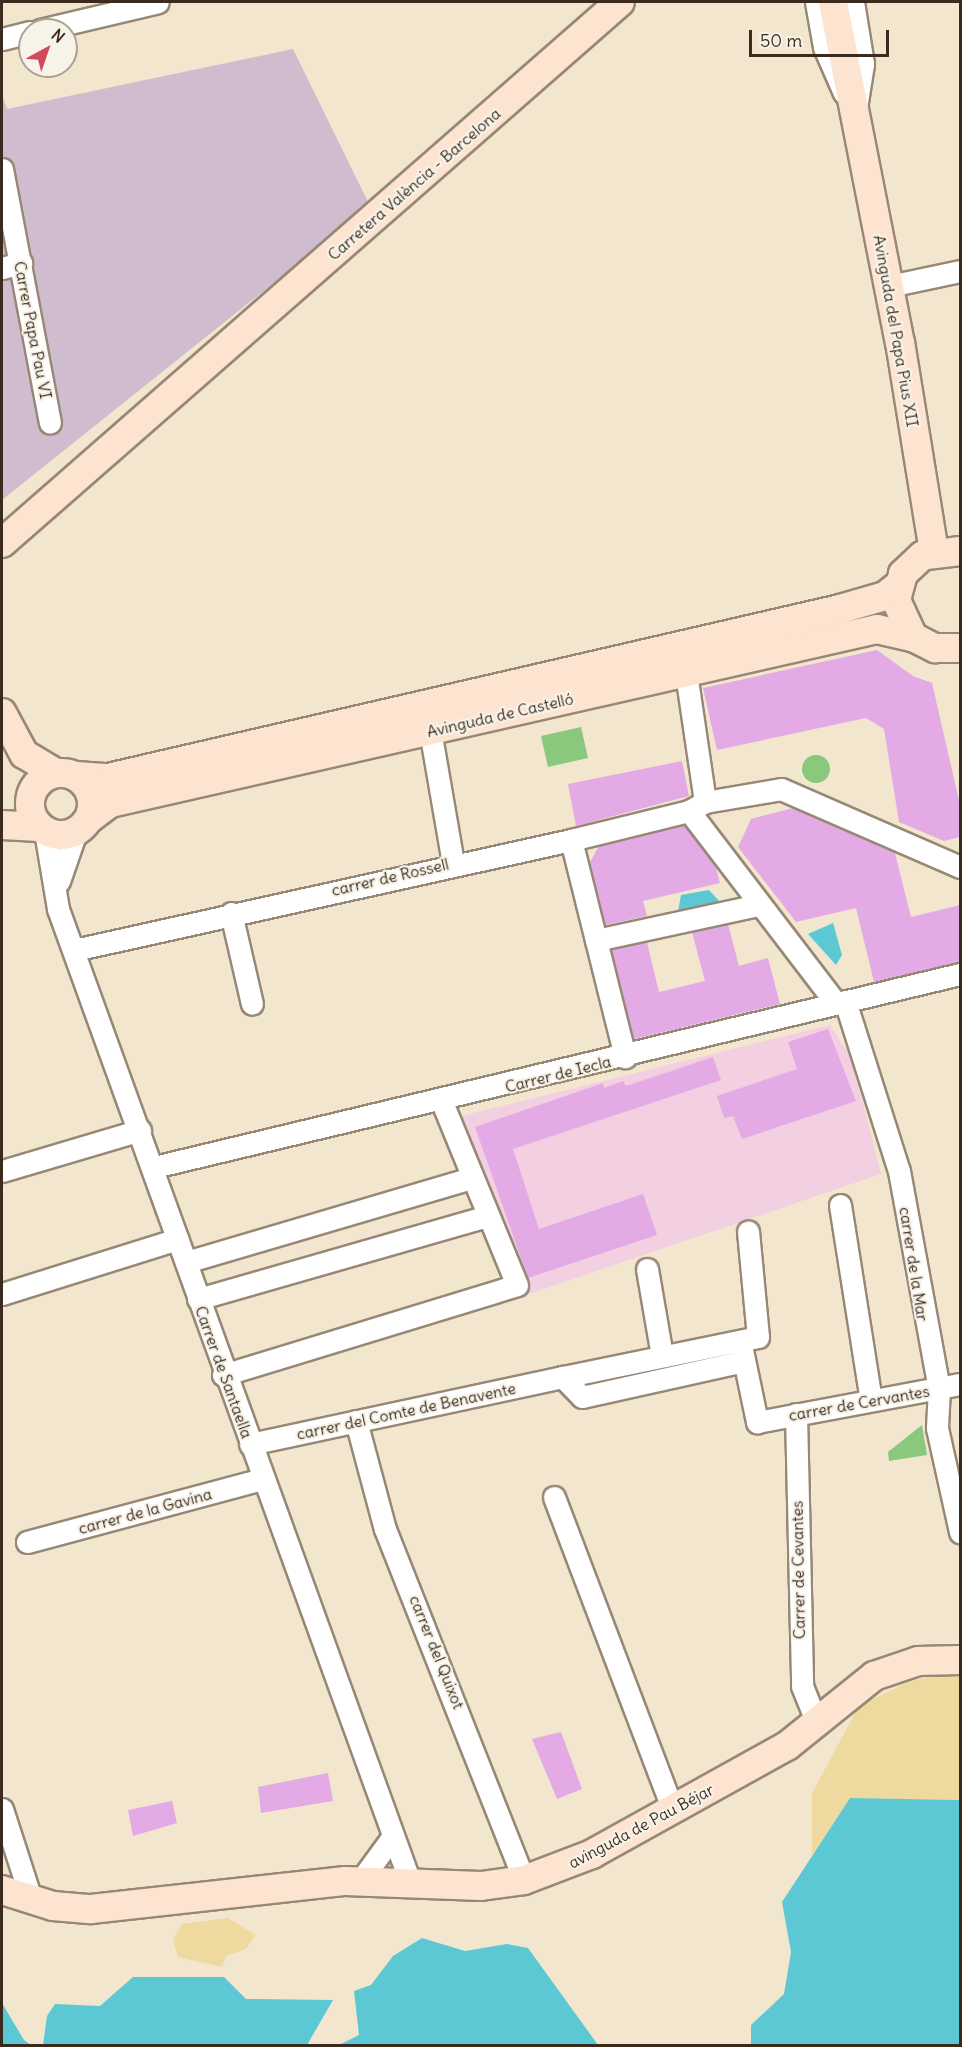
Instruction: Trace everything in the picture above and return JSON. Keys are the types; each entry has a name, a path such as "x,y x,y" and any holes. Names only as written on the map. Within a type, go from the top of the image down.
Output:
{"street":[{"path":"78,21 158,2"},
{"name":"Carretera València - Barcelona","path":"3,541 620,2"},
{"name":"Avinguda del Papa Pius XII","path":"816,2 835,78 855,111"},
{"name":"Avinguda del Papa Pius XII","path":"833,2 889,286 947,551"},
{"name":"Avinguda del Papa Pius XII","path":"853,2 863,64 855,111"},
{"path":"2,39 18,35"},
{"name":"Carrer Papa Pau VI","path":"2,169 11,265 50,422"},
{"path":"889,286 960,271"},
{"path":"913,637 898,614 898,586 911,564 947,551"},
{"name":"Avinguda de Castelló","path":"66,774 94,780 154,767 840,609 885,596 898,586"},
{"name":"Avinguda de Castelló","path":"83,825 110,803 877,629 913,637 956,654"},
{"name":"carrer de la Mar","path":"686,673 697,807 758,905 841,1002 899,1171 939,1388 937,1428 960,1532"},
{"path":"2,713 24,754 30,797 42,829"},
{"path":"430,730 453,863"},
{"path":"2,825 42,829 83,825 91,793 66,774 24,754"},
{"path":"2,812 30,797 40,780 66,774"},
{"name":"carrer de Rossell","path":"74,950 453,863 570,840 697,807 781,789 960,867"},
{"name":"Carrer de Santaella","path":"58,909 62,860 83,825"},
{"name":"Carrer de Santaella","path":"42,829 58,909 154,1167 223,1375 410,1882"},
{"path":"570,840 625,1057"},
{"path":"596,940 758,905"},
{"path":"231,914 252,1004"},
{"name":"Carrer de Iecla","path":"154,1167 442,1102 960,974"},
{"path":"223,1375 517,1285 471,1178 442,1102"},
{"path":"2,1171 140,1130"},
{"path":"186,1262 471,1178"},
{"path":"840,1205 871,1400"},
{"path":"198,1299 488,1216"},
{"path":"563,1377 582,1397 744,1361 740,1340 758,1338 748,1231"},
{"path":"2,1294 178,1239"},
{"path":"647,1269 662,1356"},
{"name":"carrer del Comte de Benavente","path":"250,1444 740,1340"},
{"name":"carrer de Cervantes","path":"744,1361 757,1422 960,1384"},
{"name":"Carrer de Cevantes","path":"796,1414 802,1686 817,1723"},
{"name":"carrer del Quixot","path":"356,1421 385,1529 524,1880"},
{"name":"carrer de la Gavina","path":"27,1542 262,1479"},
{"path":"554,1497 673,1811"},
{"name":"avinguda de Pau Béjar","path":"2,1890 31,1899 108,1908 360,1880 481,1886 524,1880 592,1854 673,1811 817,1723 851,1691 884,1671 931,1658 960,1660"},
{"path":"2,1809 31,1899"},
{"path":"360,1880 393,1836"}],"shaded area":[{"path":"293,49 370,206 2,500 2,94 7,109"},
{"path":"830,1025 851,1057 881,1174 526,1295 457,1117"}],"green space":[{"path":"581,727 588,758 548,767 541,736"},
{"path":"816,755 826,759 830,769 826,779 816,783 806,779 802,769 806,759"},
{"path":"922,1425 927,1455 889,1461 888,1452"}],"sand":[{"path":"946,1672 960,1675 960,1800 850,1798 812,1855 812,1793 859,1706 908,1682"},
{"path":"228,1918 256,1935 246,1949 226,1956 222,1967 178,1957 173,1940 182,1924"}],"water":[{"path":"709,890 720,902 678,911 681,895"},
{"path":"833,923 842,955 836,965 808,934"},
{"path":"850,1798 960,1800 960,2045 751,2045 751,2025 784,1994 791,1952 782,1902"},
{"path":"422,1938 465,1951 507,1944 528,1948 598,2045 339,2045 359,2035 354,1991 371,1985 393,1956"},
{"path":"133,1977 224,1977 246,1999 333,2000 307,2045 43,2045 47,2016 55,2004 100,2006"},
{"path":"2,2003 24,2040 31,2045 2,2045"}],"building":[{"path":"877,650 913,676 932,683 960,805 960,837 944,841 899,822 884,729 866,718 717,750 703,688"},
{"path":"682,761 689,796 576,826 568,784"},
{"path":"793,808 895,853 911,917 960,905 960,962 874,982 856,908 796,922 738,847 751,819"},
{"path":"684,825 716,868 720,883 643,901 647,916 605,925 590,862 599,846"},
{"path":"728,924 739,966 768,958 780,1004 634,1039 611,950 647,942 659,992 705,981 692,932"},
{"path":"828,1029 856,1101 742,1139 733,1116 724,1118 717,1096 797,1069 788,1042"},
{"path":"713,1057 721,1080 513,1149 539,1229 643,1194 657,1235 528,1278 475,1127 603,1083 604,1088 623,1081 626,1086"},
{"path":"561,1732 582,1789 557,1799 532,1739"},
{"path":"328,1773 333,1801 261,1813 258,1787"},
{"path":"172,1801 177,1823 133,1836 128,1810"}]}
